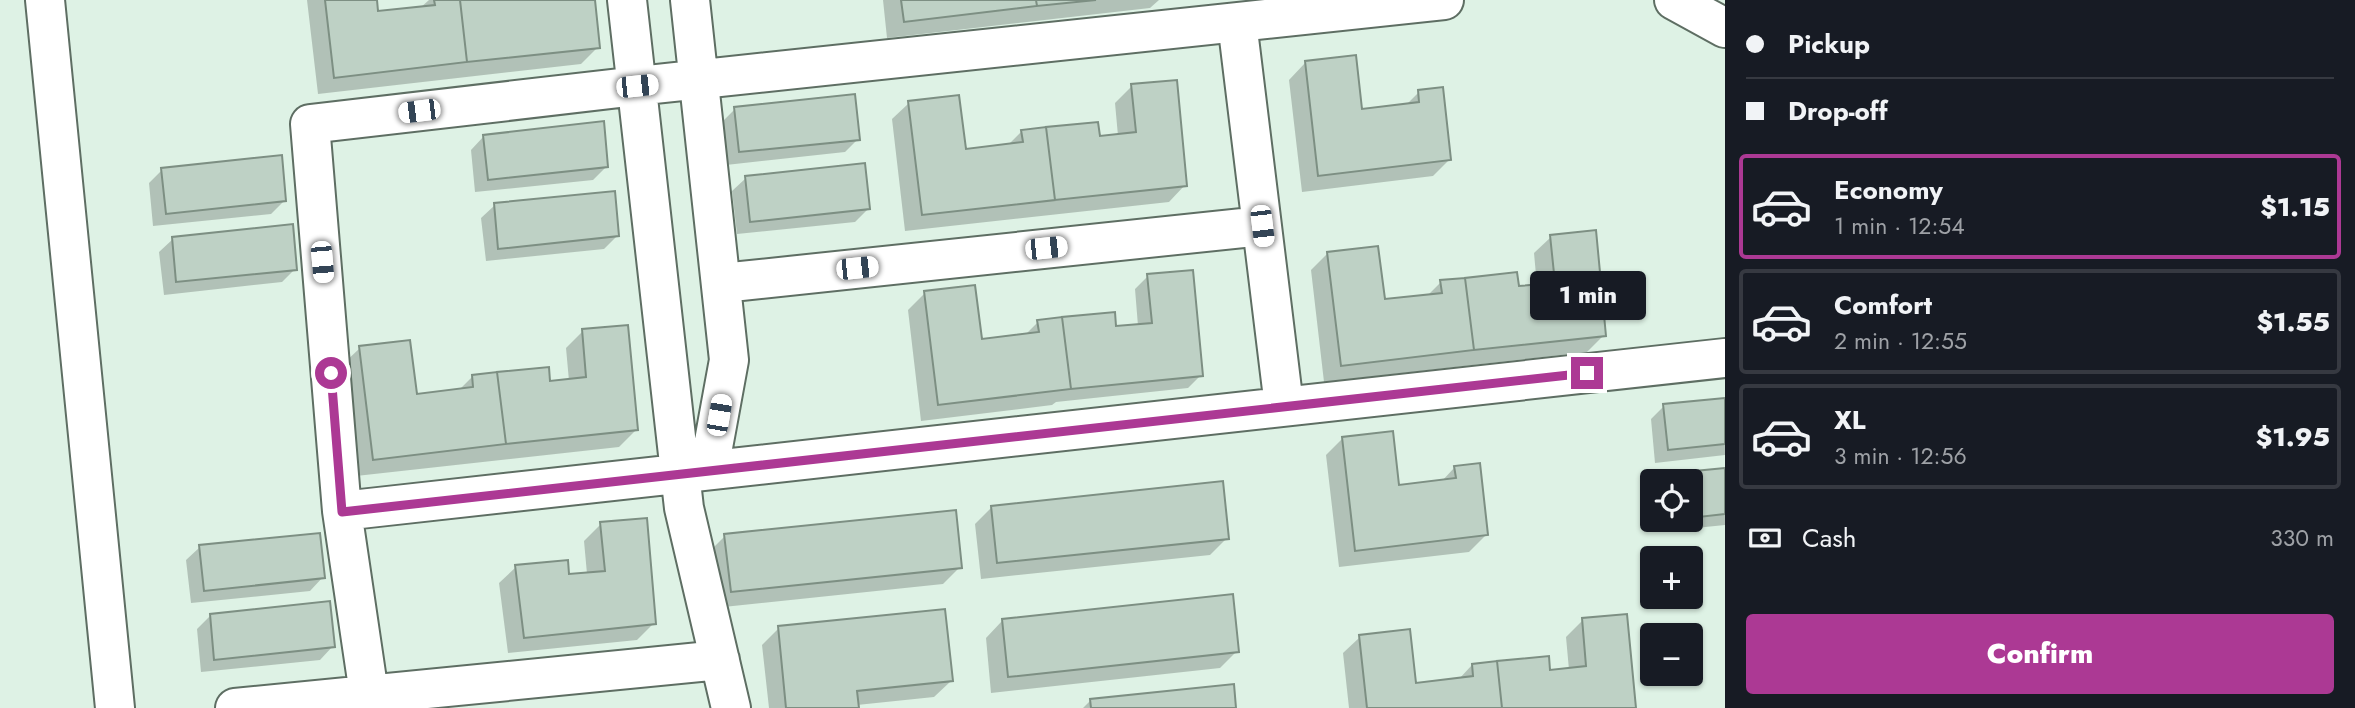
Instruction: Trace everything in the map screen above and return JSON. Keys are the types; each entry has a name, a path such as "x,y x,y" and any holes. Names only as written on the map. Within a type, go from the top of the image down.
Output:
{"lane":[{"path":"46,0 115,708"},
{"path":"627,0 637,86 694,471"},
{"path":"690,0 729,360 684,508 731,708"},
{"path":"369,694 342,512 310,124 637,86 1444,0"},
{"path":"1674,0 1725,28"},
{"path":"1237,22 1284,406"},
{"path":"722,283 1262,226"},
{"path":"342,512 1725,358"},
{"path":"235,708 720,660"}],"building":[{"path":"325,0 377,0 378,11 435,5 434,0 460,0 467,62 334,78"},
{"path":"460,0 595,0 600,48 467,62"},
{"path":"901,0 1036,0 1037,6 904,22"},
{"path":"1036,0 1096,0 1037,6"},
{"path":"1356,55 1362,109 1419,102 1418,90 1443,87 1451,160 1318,176 1305,61"},
{"path":"1177,80 1187,186 1055,200 1046,127 1098,122 1100,136 1136,132 1131,84"},
{"path":"855,94 860,140 739,152 734,107"},
{"path":"959,95 966,149 1023,142 1021,130 1046,127 1055,200 922,215 908,101"},
{"path":"604,121 608,167 488,180 483,135"},
{"path":"282,155 286,201 166,214 161,168"},
{"path":"865,163 870,209 750,222 745,176"},
{"path":"615,191 619,236 498,249 494,203"},
{"path":"293,224 297,270 176,282 172,237"},
{"path":"1596,230 1606,336 1474,350 1465,278 1517,272 1519,286 1555,283 1550,235"},
{"path":"1378,246 1385,299 1442,293 1440,280 1465,278 1474,350 1341,366 1327,252"},
{"path":"1193,270 1203,376 1071,389 1062,317 1115,312 1116,326 1152,323 1147,274"},
{"path":"975,285 982,339 1039,332 1037,320 1062,317 1071,389 938,405 924,291"},
{"path":"628,325 638,430 506,444 497,372 549,367 550,381 586,377 582,329"},
{"path":"410,340 417,394 473,387 472,375 497,372 506,444 373,460 359,346"},
{"path":"1725,398 1725,444 1668,450 1663,404"},
{"path":"1393,431 1399,485 1456,478 1454,466 1480,463 1488,535 1355,551 1342,437"},
{"path":"1725,468 1725,514 1703,517 1703,470"},
{"path":"1223,481 1229,539 997,563 991,506"},
{"path":"956,510 962,568 731,592 724,534"},
{"path":"647,518 656,624 524,638 515,565 568,560 569,574 605,571 600,522"},
{"path":"320,533 325,578 204,591 199,545"},
{"path":"1233,594 1239,652 1008,677 1002,619"},
{"path":"330,601 335,647 214,660 210,614"},
{"path":"945,609 953,681 857,691 859,708 786,708 778,626"},
{"path":"1627,614 1636,708 1502,708 1497,661 1549,656 1550,670 1586,666 1582,618"},
{"path":"1410,629 1416,683 1473,676 1472,664 1497,661 1502,708 1367,708 1359,635"},
{"path":"1234,684 1236,708 1091,708 1090,699"}],"route":[{"path":"331,373 342,512 1587,373"}]}
